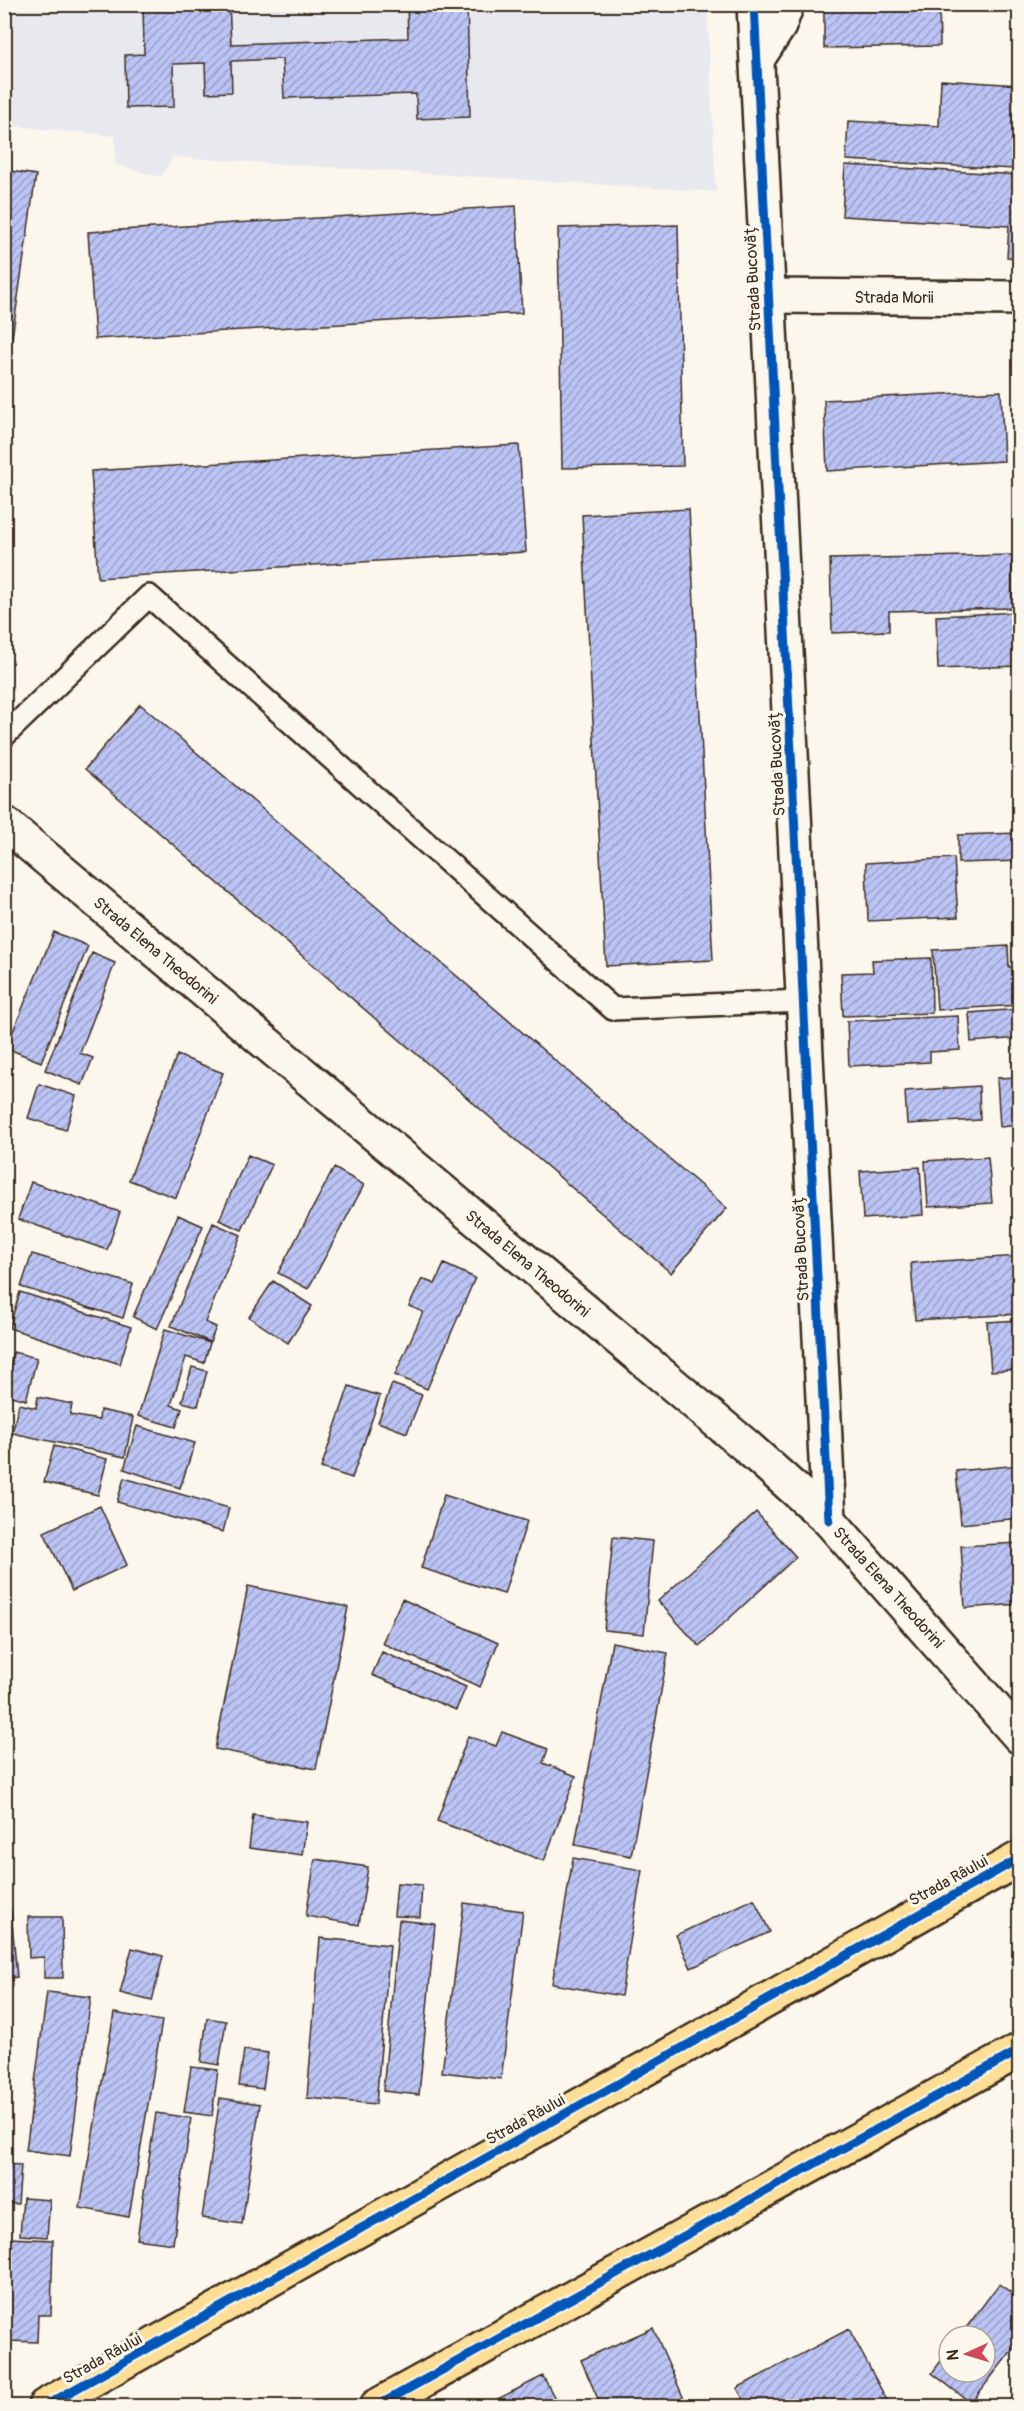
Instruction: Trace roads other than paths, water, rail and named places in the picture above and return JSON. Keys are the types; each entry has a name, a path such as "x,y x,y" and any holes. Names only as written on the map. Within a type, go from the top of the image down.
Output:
{"main road":[{"name":"Strada Râului","path":"45,2406 1020,1858"},
{"path":"377,2406 1020,2050"}],"street":[{"name":"Strada Bucovăț","path":"754,4 829,1520"},
{"path":"758,58 779,26 787,4"},
{"name":"Strada Morii","path":"768,296 1020,298"},
{"name":"Strada Elena Theodorini","path":"4,823 745,1445 829,1520 1020,1737"}],"lane":[{"path":"4,736 149,596 613,1009 803,1001"}]}
